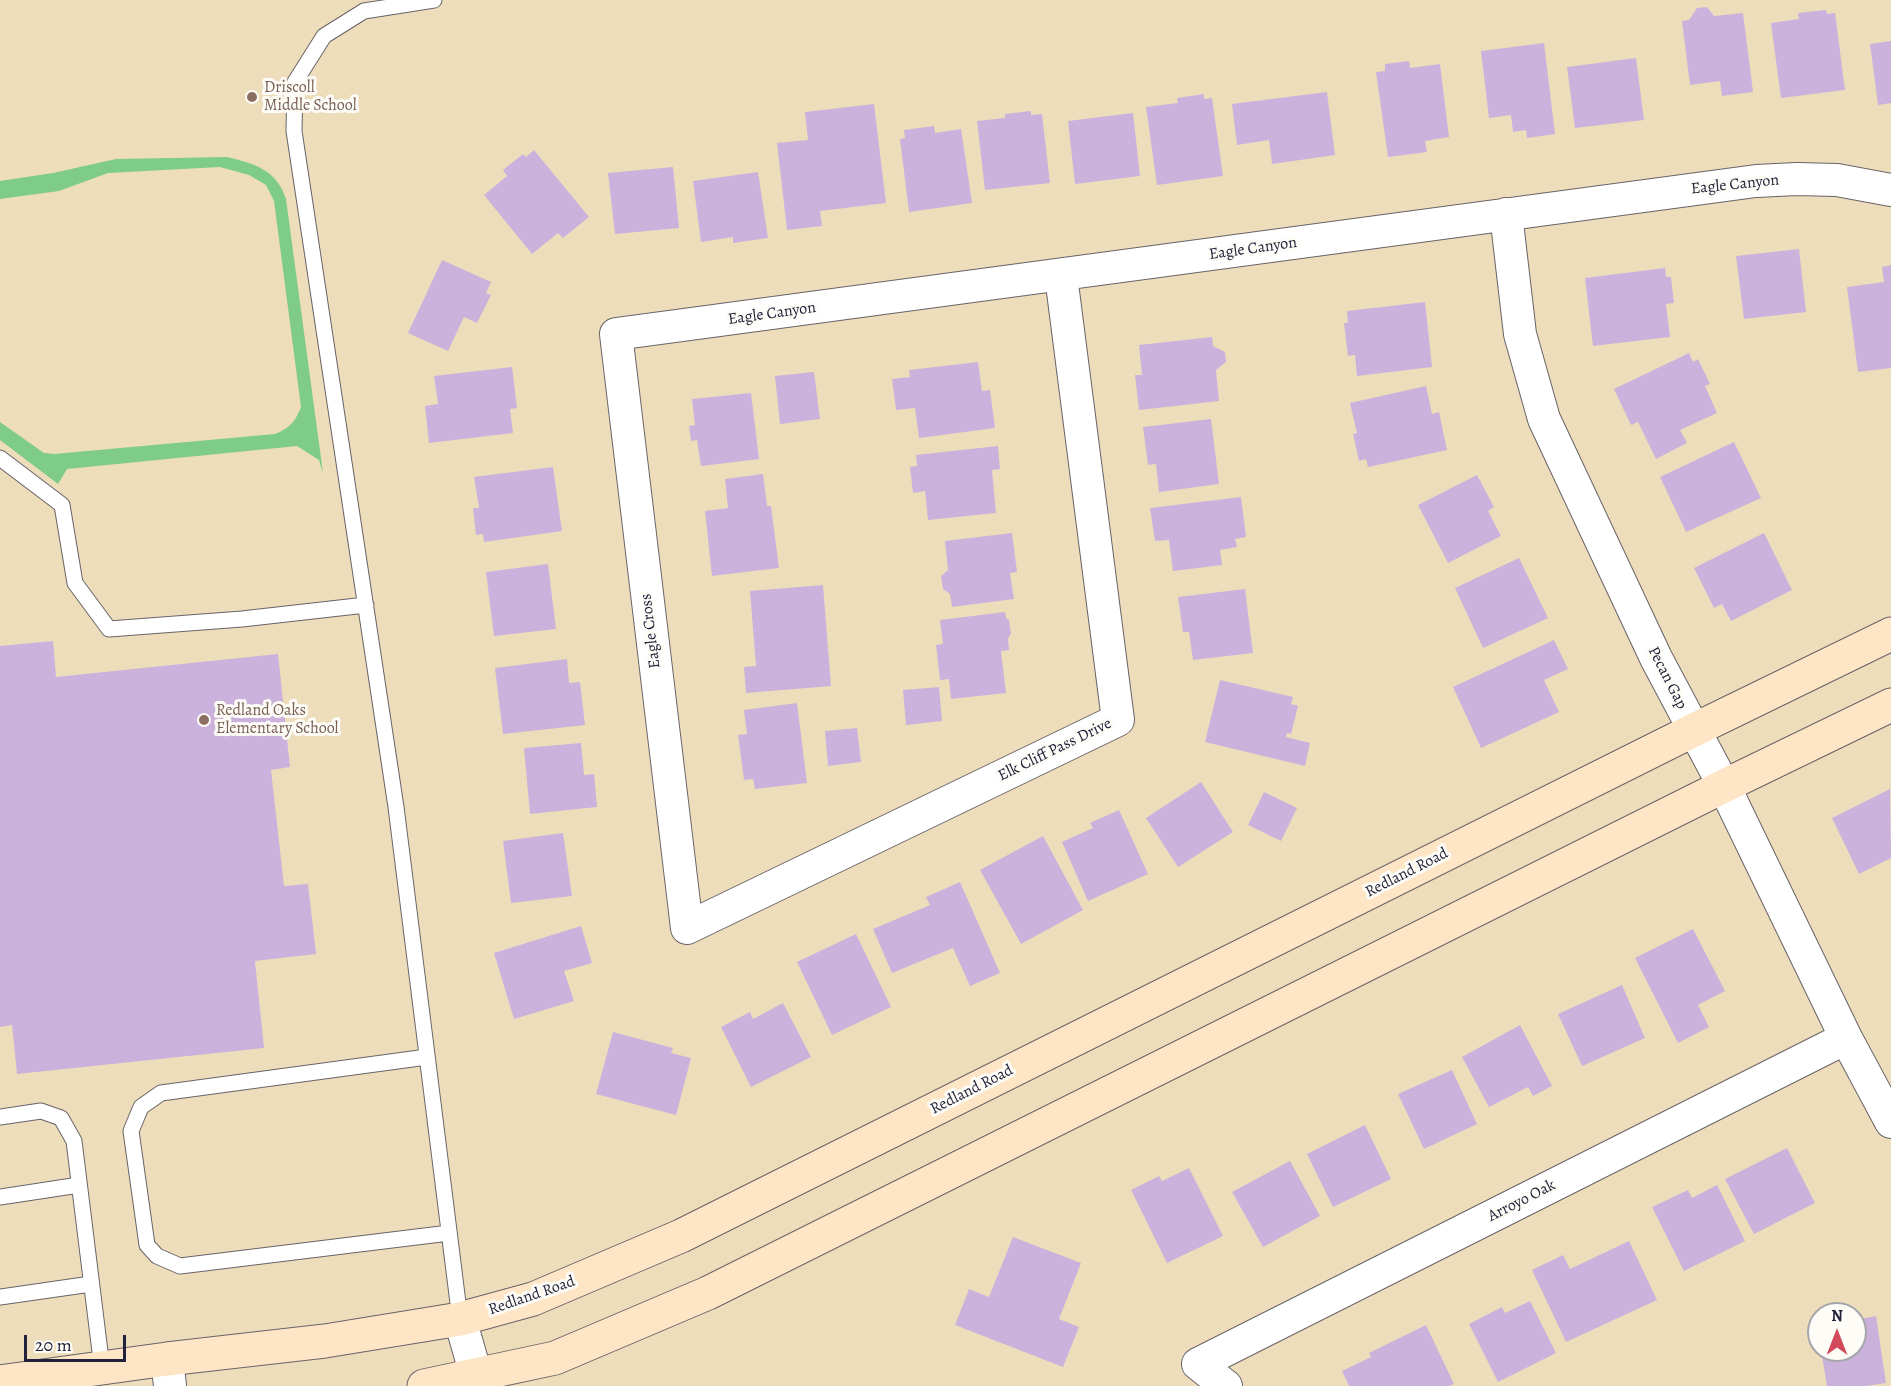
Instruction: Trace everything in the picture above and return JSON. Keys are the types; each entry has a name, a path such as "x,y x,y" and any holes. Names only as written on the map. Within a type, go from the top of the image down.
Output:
{"main road":[{"name":"Redland Road","path":"0,1382 102,1368 169,1373 325,1341 460,1319 533,1299 681,1236 1694,730 1891,634"},
{"path":"424,1386 555,1358 708,1293 1891,705"}],"street":[{"name":"Eagle Canyon","path":"616,334 1756,181 1838,180 1891,190"},
{"name":"Pecan Gap","path":"1506,214 1520,334 1544,419 1656,658 1724,786 1846,1038 1891,1122"},
{"name":"Elk Cliff Pass Drive","path":"687,928 1118,720 1061,276"},
{"name":"Eagle Cross","path":"616,334 687,928"},
{"name":"Arroyo Oak","path":"1227,1386 1198,1364 1846,1038"},
{"path":"460,1319 476,1375"}],"lane":[{"path":"434,0 364,11 324,36 295,82 294,131 399,824 460,1319"},
{"path":"0,458 62,504 75,583 109,629 242,619 366,604"},
{"path":"428,1057 161,1093 141,1107 131,1131 147,1245 157,1256 180,1266 449,1233"},
{"path":"0,1118 41,1111 61,1118 74,1141 102,1368"},
{"path":"0,1197 79,1185"},
{"path":"0,1297 91,1284"}],"green space":[{"path":"227,157 263,169 276,181 286,199 323,473 319,460 297,446 67,469 58,484 0,440 0,422 44,453 54,454 275,434 294,421 301,407 274,201 266,185 249,175 220,167 108,173 59,191 0,199 0,181 53,173 116,159"}],"building":[{"path":"1707,7 1714,16 1743,13 1753,92 1722,96 1720,81 1690,85 1682,21 1689,20 1697,8"},
{"path":"1826,10 1827,14 1835,13 1845,90 1781,98 1771,23 1799,19 1798,13"},
{"path":"1891,41 1891,103 1878,105 1870,44"},
{"path":"1544,43 1555,134 1527,138 1526,130 1513,132 1511,115 1489,118 1481,51"},
{"path":"1636,58 1644,120 1575,128 1567,67"},
{"path":"1409,61 1410,68 1440,64 1449,137 1425,141 1427,152 1388,157 1376,72 1385,71 1385,64"},
{"path":"1327,92 1335,155 1272,164 1269,140 1237,145 1232,104"},
{"path":"1204,94 1204,99 1212,98 1223,176 1157,185 1146,107 1178,103 1177,98"},
{"path":"874,104 886,203 820,211 822,226 787,230 777,143 808,140 805,112"},
{"path":"1031,111 1031,115 1042,114 1050,183 985,190 977,121 1005,118 1005,114"},
{"path":"1133,113 1140,176 1075,184 1068,121"},
{"path":"934,126 935,133 961,129 972,203 909,212 900,139 905,138 904,130"},
{"path":"534,150 589,217 563,238 558,233 532,254 484,195 507,176 503,170 523,154 526,157"},
{"path":"673,167 679,228 615,234 608,173"},
{"path":"758,172 768,238 733,243 733,237 701,242 693,181"},
{"path":"1799,249 1806,312 1744,319 1736,256"},
{"path":"442,260 491,282 486,293 491,295 477,323 464,317 448,351 408,333"},
{"path":"1891,265 1891,368 1858,372 1847,287 1884,282 1882,267"},
{"path":"1665,268 1666,277 1671,277 1674,303 1666,304 1670,337 1593,346 1585,278"},
{"path":"1425,302 1432,367 1357,376 1355,355 1348,356 1344,323 1348,323 1347,311"},
{"path":"1212,337 1213,346 1225,352 1226,362 1216,370 1219,401 1139,410 1135,375 1142,375 1139,345"},
{"path":"1689,353 1693,362 1698,359 1710,384 1705,386 1717,413 1680,430 1687,443 1656,459 1638,422 1631,425 1614,389"},
{"path":"978,362 982,391 990,390 995,428 919,438 915,408 896,410 892,379 910,377 909,370"},
{"path":"512,367 517,408 510,409 513,433 429,443 425,406 438,404 434,376"},
{"path":"814,372 820,419 780,424 775,376"},
{"path":"1426,386 1432,414 1439,412 1447,450 1368,467 1366,459 1359,461 1353,434 1357,433 1350,403"},
{"path":"751,393 759,459 701,466 697,440 691,441 689,426 695,425 692,399"},
{"path":"1211,419 1219,484 1159,492 1156,464 1148,465 1143,427"},
{"path":"1734,442 1761,498 1686,532 1660,477"},
{"path":"998,446 1000,469 992,470 996,513 928,520 925,491 913,493 910,467 917,466 916,455"},
{"path":"553,467 562,531 484,542 483,534 476,535 473,508 479,508 474,477"},
{"path":"763,474 767,506 771,506 779,568 712,576 705,511 728,508 725,479"},
{"path":"1477,475 1494,507 1488,511 1501,536 1448,563 1418,505"},
{"path":"1241,497 1246,537 1235,539 1237,547 1220,550 1222,565 1173,571 1169,540 1155,541 1150,508"},
{"path":"1012,533 1017,572 1010,573 1014,599 952,607 950,594 943,589 941,576 948,570 945,541"},
{"path":"1764,533 1792,590 1731,621 1722,604 1714,608 1694,568"},
{"path":"1519,558 1548,618 1483,648 1455,588"},
{"path":"548,564 556,629 494,636 486,572"},
{"path":"823,585 831,686 746,693 744,667 756,666 750,591"},
{"path":"1245,589 1253,653 1193,660 1189,632 1183,632 1178,597"},
{"path":"1005,612 1011,634 1008,638 1009,650 1001,651 1006,693 951,699 949,679 940,680 936,645 943,644 940,620"},
{"path":"1554,640 1568,669 1544,680 1559,712 1481,748 1453,687"},
{"path":"53,641 56,677 278,654 290,767 271,770 284,886 308,884 316,954 255,961 264,1048 17,1074 12,1025 0,1027 0,646"},
{"path":"567,659 569,683 580,682 585,725 503,734 495,668"},
{"path":"1220,680 1293,697 1291,704 1298,706 1291,734 1287,733 1286,737 1310,743 1305,766 1205,742"},
{"path":"939,687 942,721 906,725 903,690"},
{"path":"797,703 807,783 755,789 753,779 744,780 738,735 747,734 744,710"},
{"path":"857,728 861,762 828,766 825,731"},
{"path":"581,743 584,775 594,774 597,807 530,814 524,748"},
{"path":"1201,782 1233,832 1178,867 1146,818"},
{"path":"1890,789 1891,858 1859,874 1832,818"},
{"path":"1264,792 1297,808 1281,841 1248,825"},
{"path":"1119,810 1148,874 1088,901 1062,842 1093,828 1090,823"},
{"path":"563,833 572,896 511,903 503,841"},
{"path":"1043,836 1083,910 1021,944 980,870"},
{"path":"960,882 1000,973 970,986 953,948 892,973 873,929 930,905 926,897"},
{"path":"581,926 592,963 564,971 574,1001 514,1019 494,953"},
{"path":"1693,929 1725,991 1698,1005 1709,1027 1678,1043 1635,958"},
{"path":"856,934 891,1007 832,1035 797,962"},
{"path":"1622,985 1645,1038 1582,1066 1558,1014"},
{"path":"783,1003 811,1057 751,1087 721,1027 750,1012 753,1019"},
{"path":"1520,1025 1552,1086 1533,1096 1528,1087 1489,1107 1462,1057"},
{"path":"613,1032 673,1048 671,1053 691,1058 676,1115 596,1094"},
{"path":"1452,1070 1477,1124 1424,1149 1398,1094"},
{"path":"1365,1125 1391,1179 1333,1207 1307,1154"},
{"path":"1787,1148 1815,1203 1754,1234 1725,1179"},
{"path":"1290,1161 1320,1216 1263,1247 1232,1192"},
{"path":"1189,1168 1223,1236 1167,1263 1131,1190 1159,1176 1162,1181"},
{"path":"1717,1185 1745,1241 1684,1271 1652,1207 1688,1190 1692,1198"},
{"path":"1013,1237 1081,1263 1059,1319 1079,1327 1063,1367 955,1325 969,1289 989,1297"},
{"path":"1629,1241 1657,1300 1566,1342 1532,1270 1563,1255 1570,1269"},
{"path":"1530,1301 1556,1353 1498,1382 1469,1324 1502,1307 1505,1313"},
{"path":"1876,1316 1886,1383 1866,1386 1827,1386 1823,1362 1867,1362 1867,1318"},
{"path":"1426,1325 1454,1384 1449,1386 1349,1386 1342,1371 1371,1357 1369,1353"}],"place":[{"name":"Driscoll Middle School","path":"252,97"},
{"name":"Redland Oaks Elementary School","path":"204,720"}]}
